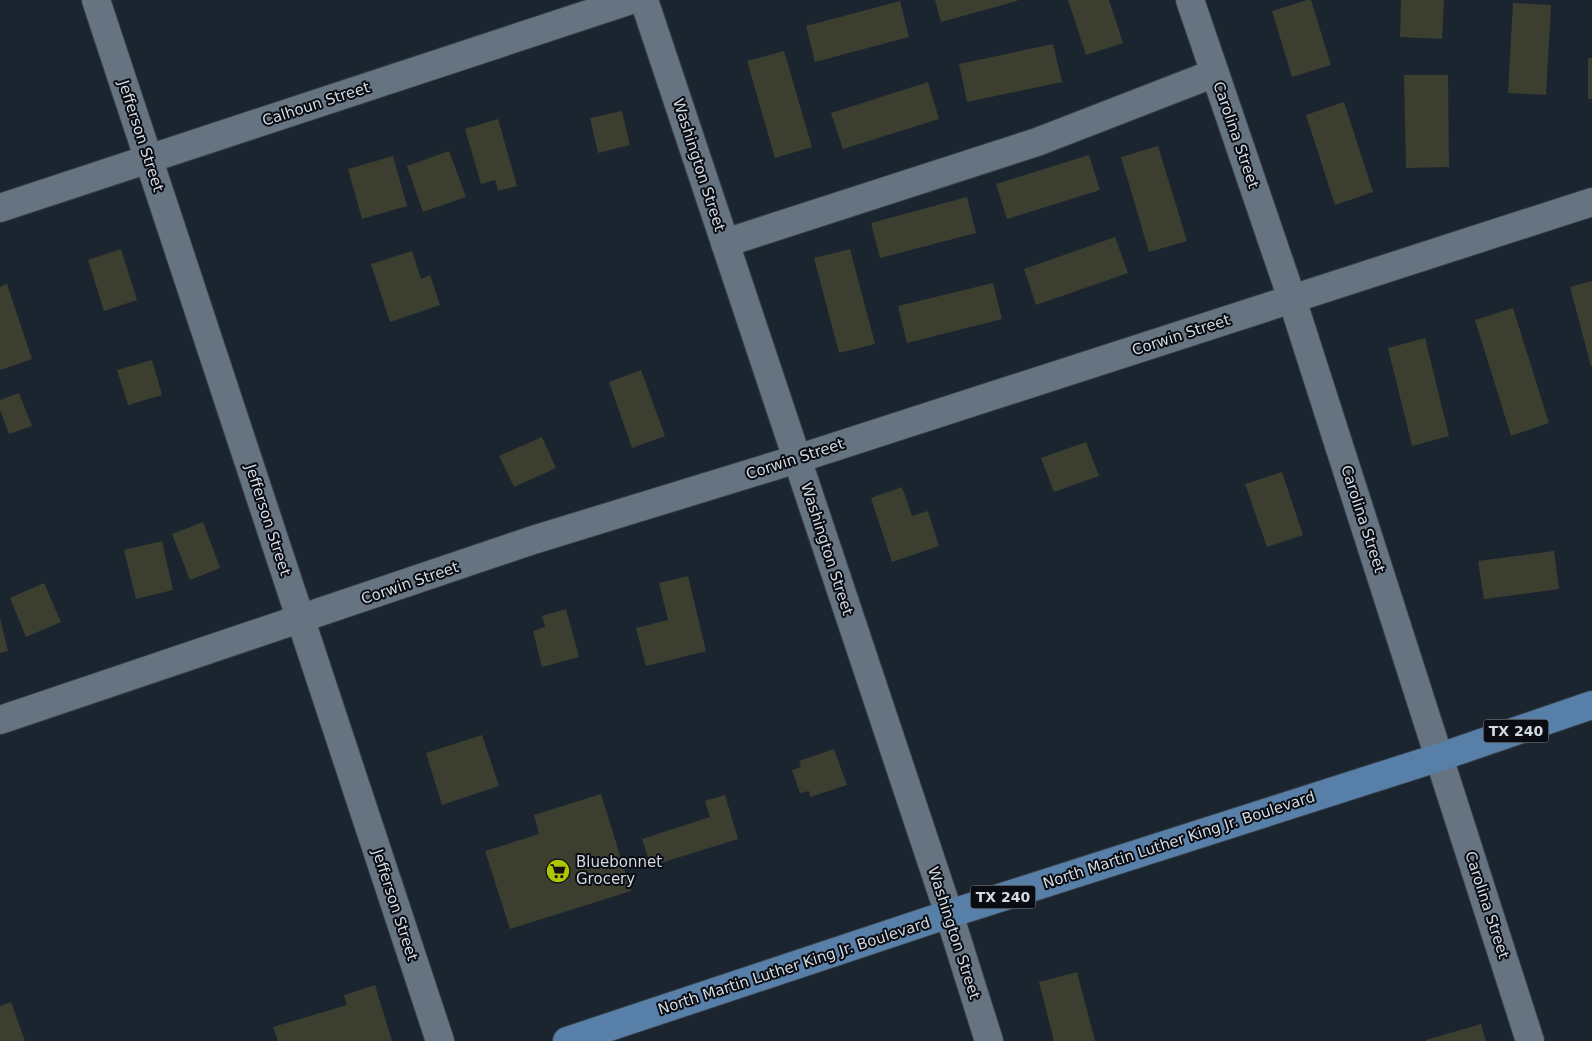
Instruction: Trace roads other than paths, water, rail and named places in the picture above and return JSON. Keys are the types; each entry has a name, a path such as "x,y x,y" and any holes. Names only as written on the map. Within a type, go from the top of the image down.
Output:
{"main road":[{"name":"North Martin Luther King Jr. Boulevard","path":"567,1041 949,914 1440,757 1592,705"}],"street":[{"name":"Jefferson Street","path":"96,0 440,1041"},
{"name":"Calhoun Street","path":"0,208 631,0"},
{"name":"Washington Street","path":"644,0 949,914 989,1041"},
{"name":"Carolina Street","path":"1190,0 1292,299 1530,1041"},
{"path":"725,242 1037,142 1215,73"},
{"name":"Corwin Street","path":"0,720 301,620 533,540 797,459 1592,202"}],"place":[{"name":"Bluebonnet Grocery","path":"558,871"}]}
